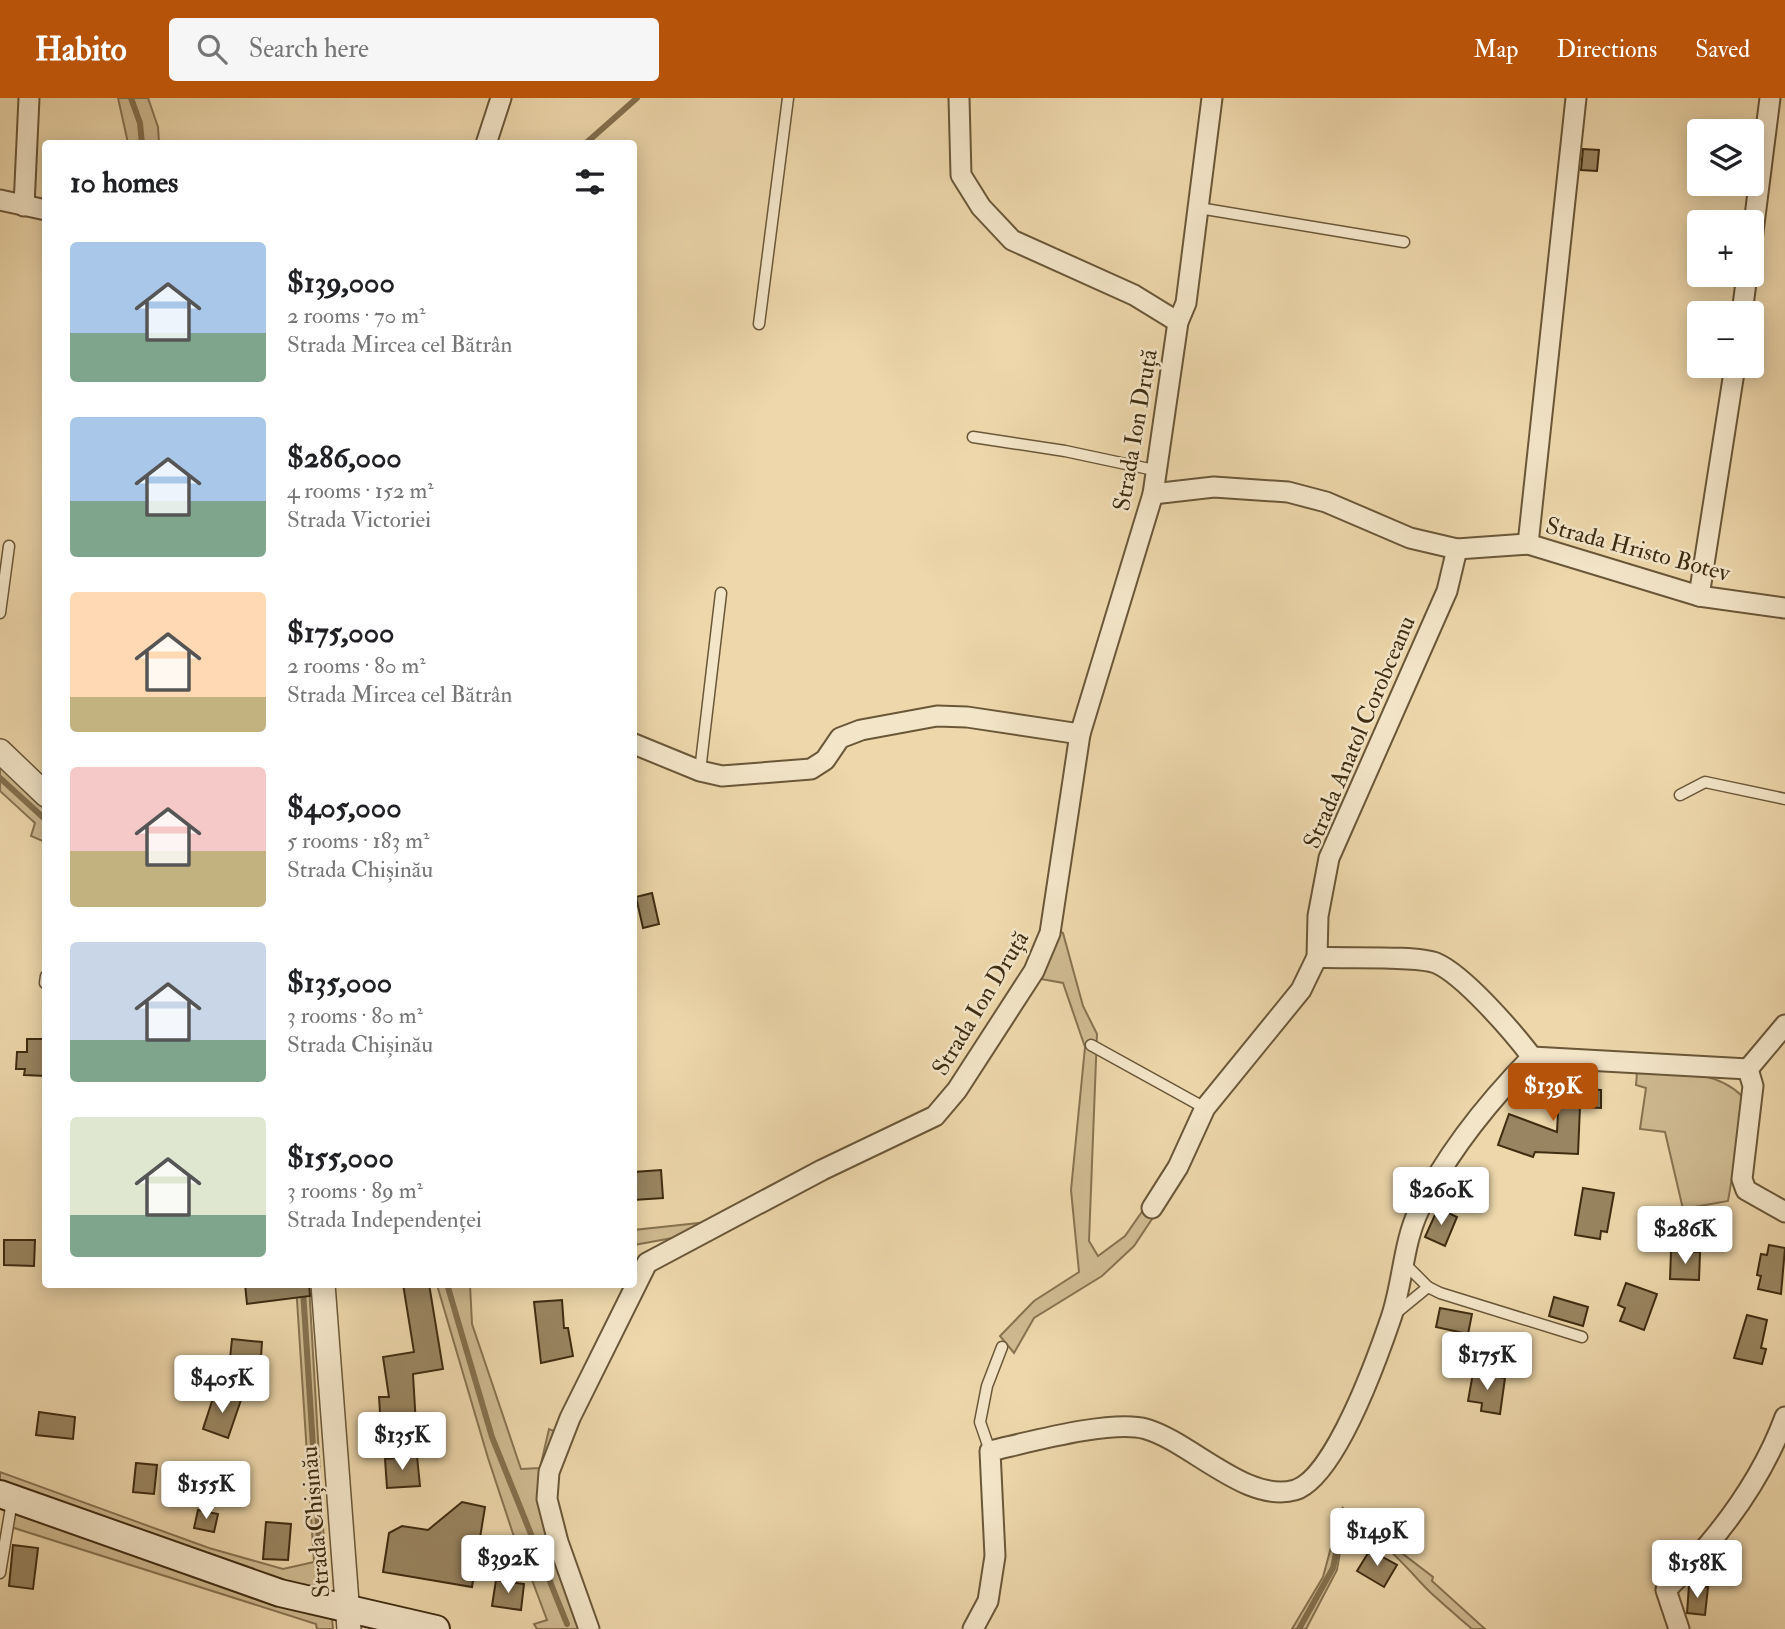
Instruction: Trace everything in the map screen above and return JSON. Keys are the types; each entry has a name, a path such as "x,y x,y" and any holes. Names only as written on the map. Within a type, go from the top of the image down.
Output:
{"main road":[{"path":"6,1496 349,1620 436,1629"}],"street":[{"path":"24,206 29,98"},
{"path":"486,140 501,98"},
{"path":"959,98 961,175 981,207 1012,240 1135,295 1178,321"},
{"name":"Strada Ion Druță","path":"637,1280 647,1263 662,1252 720,1226 822,1170 935,1116 957,1090 1034,971 1050,933 1080,734 1153,494 1154,470 1178,321 1186,303 1212,98"},
{"path":"1528,544 1576,98"},
{"path":"1756,210 1770,98"},
{"path":"0,200 42,209"},
{"path":"1699,596 1733,378"},
{"name":"Strada Hristo Botev","path":"1153,494 1214,486 1288,492 1326,502 1410,538 1457,550 1528,544 1699,596 1785,608"},
{"name":"Strada Anatol Corobceanu","path":"1152,1208 1178,1167 1205,1108 1301,990 1317,957 1318,916 1329,858 1447,591 1457,550"},
{"path":"637,745 700,771 722,776 811,769 825,760 840,738 861,730 937,716 967,717 1080,734"},
{"path":"0,751 42,791"},
{"path":"1317,957 1435,963 1456,977 1514,1033 1532,1057 1748,1069"},
{"path":"1748,1069 1785,1025"},
{"path":"973,1629 988,1601 995,1556 990,1451 1104,1429 1144,1428 1173,1440 1246,1483 1269,1491 1294,1490 1307,1484 1323,1467 1344,1433 1391,1317 1419,1210 1471,1126 1532,1057"},
{"path":"1748,1069 1752,1086 1742,1179 1746,1190 1785,1212"},
{"name":"Strada Chișinău","path":"323,1288 349,1620"},
{"name":"Strada Ion Druță","path":"589,1629 558,1542 547,1488 554,1455 569,1418 618,1325 633,1288"},
{"path":"1679,1629 1666,1590 1687,1569 1737,1507 1771,1454 1785,1417"}],"lane":[{"path":"759,324 788,98"},
{"path":"1199,208 1404,242"},
{"path":"973,437 1065,451 1154,470"},
{"path":"0,613 9,546"},
{"path":"700,771 721,593"},
{"path":"1680,795 1705,782 1785,799"},
{"path":"1091,1045 1205,1108"},
{"path":"1404,1264 1428,1287 1582,1337"},
{"path":"1391,1317 1428,1287"},
{"path":"990,1451 980,1422 987,1385 1002,1347"},
{"path":"0,1573 6,1496"}],"shaded area":[{"path":"118,98 148,98 158,127 159,140 127,140"},
{"path":"0,766 42,806 42,841 31,836 35,823 0,791"},
{"path":"1057,930 1063,933 1083,1006 1097,1034 1089,1241 1098,1256 1125,1236 1146,1206 1156,1213 1134,1246 1102,1276 1034,1318 1014,1353 1000,1336 1034,1301 1079,1272 1071,1190 1085,1047 1063,983 1041,979"},
{"path":"1637,1072 1707,1077 1731,1087 1742,1096 1743,1113 1728,1201 1683,1209 1665,1132 1640,1129 1646,1088 1636,1085"},
{"path":"708,1222 678,1237 637,1244 637,1230"},
{"path":"296,1288 309,1288 327,1593 268,1580 0,1487 0,1472 209,1548 283,1569 314,1562"},
{"path":"438,1288 470,1288 472,1324 521,1469 540,1468 549,1429 554,1431 543,1475 582,1629 537,1629 534,1624 547,1620 532,1580 528,1579 488,1458"},
{"path":"1343,1508 1433,1577 1432,1581 1485,1629 1472,1629 1380,1543 1356,1530 1344,1529 1337,1570 1306,1629 1292,1629 1323,1577 1337,1525 1344,1528"},
{"path":"16,1511 332,1619 333,1629 317,1629 316,1624 11,1527"}],"building":[{"path":"1583,149 1599,150 1597,171 1581,170"},
{"path":"652,893 659,924 643,928 637,897"},
{"path":"27,1039 42,1039 42,1076 24,1075 25,1069 16,1069 17,1052 27,1052"},
{"path":"1560,1073 1580,1074 1580,1089 1601,1090 1601,1108 1580,1107 1578,1154 1535,1152 1533,1157 1498,1145 1509,1114 1557,1132"},
{"path":"661,1170 663,1198 637,1200 637,1172"},
{"path":"1583,1188 1614,1193 1607,1232 1601,1231 1600,1239 1575,1235"},
{"path":"1438,1208 1457,1217 1445,1246 1425,1237"},
{"path":"1692,1226 1721,1227 1720,1246 1692,1245"},
{"path":"4,1240 35,1240 34,1266 4,1265"},
{"path":"1769,1245 1785,1248 1781,1294 1758,1289 1761,1276 1757,1275 1761,1254 1767,1255"},
{"path":"1671,1251 1700,1252 1699,1280 1670,1279"},
{"path":"1626,1283 1657,1294 1644,1330 1620,1321 1625,1308 1618,1305"},
{"path":"245,1288 309,1288 310,1296 247,1304"},
{"path":"404,1288 430,1288 443,1369 413,1374 416,1425 381,1427 379,1397 389,1397 383,1357 414,1352"},
{"path":"1554,1297 1588,1307 1583,1326 1549,1316"},
{"path":"562,1300 564,1328 568,1328 573,1356 541,1363 534,1302"},
{"path":"1440,1308 1472,1314 1468,1334 1436,1327"},
{"path":"1747,1315 1767,1320 1761,1348 1766,1349 1762,1364 1734,1358"},
{"path":"232,1339 262,1342 260,1371 229,1369"},
{"path":"1473,1373 1505,1378 1500,1414 1481,1411 1482,1403 1468,1401"},
{"path":"215,1392 241,1400 228,1438 203,1429"},
{"path":"39,1412 75,1417 73,1439 36,1435"},
{"path":"417,1456 420,1486 387,1488 385,1459"},
{"path":"136,1463 157,1465 154,1494 133,1492"},
{"path":"462,1502 485,1507 472,1587 383,1572 389,1533 402,1526 428,1530"},
{"path":"198,1510 218,1514 214,1532 194,1528"},
{"path":"266,1522 291,1524 288,1560 263,1559"},
{"path":"13,1545 38,1548 33,1589 9,1586"},
{"path":"1370,1550 1397,1565 1384,1587 1357,1571"},
{"path":"496,1580 524,1584 521,1610 492,1606"},
{"path":"1689,1585 1708,1587 1705,1615 1687,1613"}],"waterway":[{"path":"131,98 140,123 142,140"},
{"path":"590,140 637,98"},
{"path":"0,778 42,816"},
{"path":"448,1288 492,1437 567,1624"},
{"path":"303,1290 320,1556"},
{"path":"1299,1629 1333,1568 1340,1533"}]}
